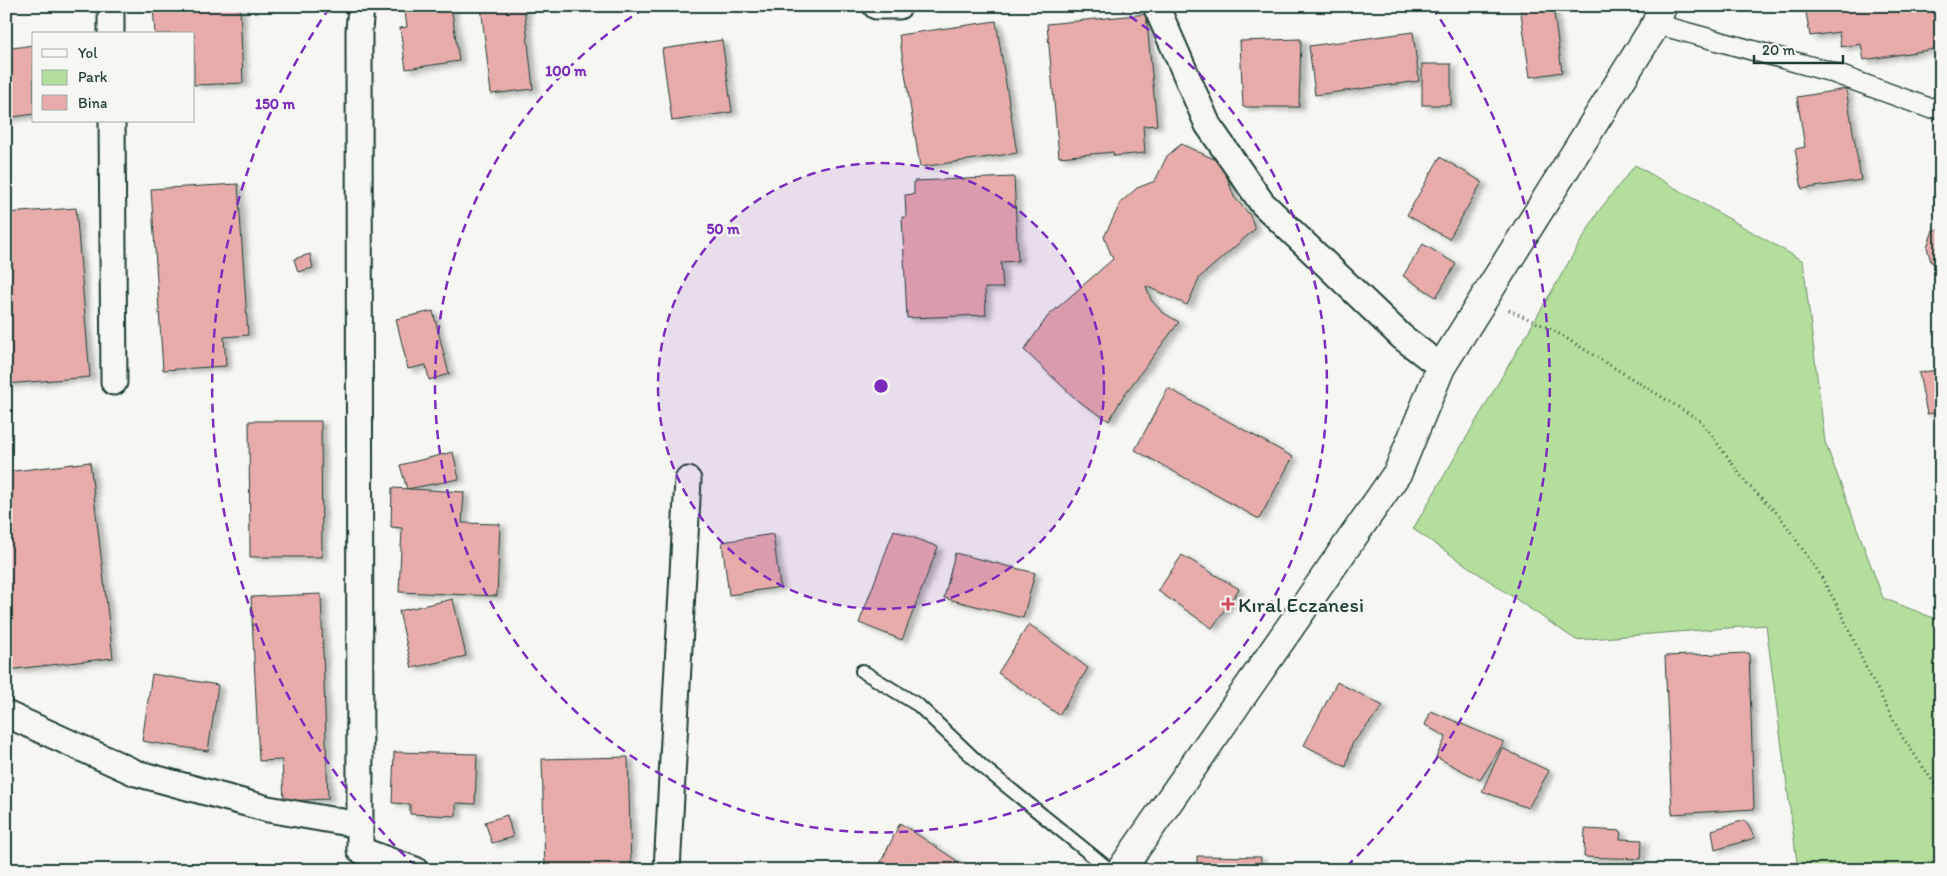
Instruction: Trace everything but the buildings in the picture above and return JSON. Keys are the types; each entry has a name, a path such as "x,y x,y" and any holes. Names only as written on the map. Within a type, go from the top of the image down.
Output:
{"street":[{"path":"110,6 111,32"},
{"path":"361,6 359,31 360,860 415,870"},
{"path":"876,6 899,6"},
{"path":"1156,6 1208,125 1262,204 1402,337 1441,367"},
{"path":"1121,870 1398,472 1441,367 1659,15 1828,71 1928,108 1941,106"},
{"path":"112,122 114,382"},
{"path":"668,870 688,480"},
{"path":"6,714 136,773 268,809 360,825"}],"lane":[{"path":"862,671 918,705 983,767 1110,870"}],"path":[{"path":"1484,298 1551,329 1701,421 1747,484 1779,515 1819,573 1841,612 1867,670 1903,738 1941,794"}],"green space":[{"path":"1635,165 1803,261 1825,442 1883,598 1941,621 1941,870 1798,870 1766,625 1576,640 1413,529 1598,212"}],"place":[{"name":"Kıral Eczanesi","path":"1228,604"}]}
